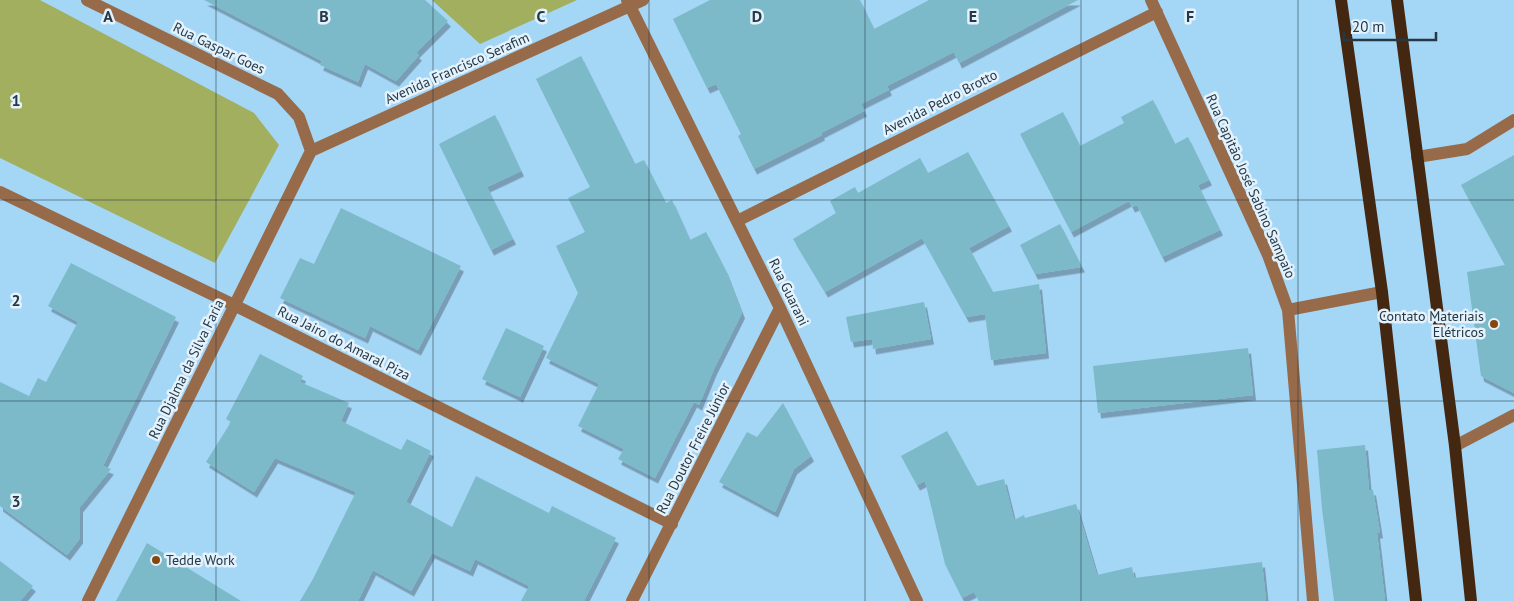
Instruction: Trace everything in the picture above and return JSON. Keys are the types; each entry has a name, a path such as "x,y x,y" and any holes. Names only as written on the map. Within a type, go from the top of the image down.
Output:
{"main road":[{"path":"1341,0 1382,292 1416,601"},
{"path":"1397,0 1455,446 1471,601"}],"street":[{"name":"Rua Gaspar Goes","path":"87,0 278,94 299,117 311,151"},
{"name":"Avenida Francisco Serafim","path":"311,151 629,3 643,0"},
{"name":"Rua Capitão José Sabino Sampaio","path":"1151,0 1268,255 1288,310 1313,601"},
{"name":"Rua Guarani","path":"629,3 780,308 917,601"},
{"name":"Avenida Pedro Brotto","path":"737,221 1157,12"},
{"path":"1417,157 1467,149 1514,120"},
{"name":"Rua Djalma da Silva Faria","path":"88,601 311,151"},
{"name":"Rua Jairo do Amaral Piza","path":"0,192 234,305 672,524"},
{"path":"1288,310 1382,292"},
{"name":"Rua Doutor Freire Júnior","path":"632,601 780,308"},
{"path":"1455,446 1514,415"}],"green space":[{"path":"0,0 40,0 254,113 279,145 215,263 0,158"},
{"path":"432,0 577,0 480,44"}],"building":[{"path":"204,0 425,0 448,21 416,53 419,55 396,81 365,64 358,82 320,65 322,61"},
{"path":"710,0 860,0 874,29 929,0 1078,0 959,63 954,52 887,86 889,90 861,104 864,111 821,133 822,135 754,169 738,136 741,134 716,84 707,88 673,19"},
{"path":"581,56 635,164 644,160 666,203 672,200 690,240 706,232 725,269 742,313 714,369 699,405 694,402 655,478 618,459 624,449 578,426 599,384 546,358 578,293 556,246 585,232 568,198 590,187 536,79"},
{"path":"1153,100 1175,144 1188,137 1209,180 1198,185 1220,230 1162,257 1137,205 1132,207 1129,201 1071,232 1020,134 1063,112 1080,146 1124,123 1121,117"},
{"path":"495,115 521,171 487,187 513,239 491,250 439,144"},
{"path":"968,152 1009,226 969,248 993,292 1039,284 1046,353 991,360 985,314 966,317 922,238 825,292 793,239 836,213 830,201 855,187 858,193 920,158 928,173"},
{"path":"1514,155 1514,393 1481,376 1467,272 1505,265 1461,185"},
{"path":"341,208 461,266 418,350 370,326 365,338 280,298 300,258 314,264"},
{"path":"1060,224 1082,267 1035,274 1020,245"},
{"path":"71,263 176,317 103,466 111,469 80,507 80,538 67,555 0,506 0,382 29,396 38,378 46,382 78,322 48,306"},
{"path":"924,302 931,339 873,349 872,339 851,342 846,317"},
{"path":"506,328 544,346 520,397 482,379"},
{"path":"1248,348 1253,395 1098,413 1093,366"},
{"path":"260,354 303,376 300,382 349,403 341,421 401,450 407,439 431,451 406,502 452,527 476,476 549,513 552,506 616,538 584,601 521,601 529,586 475,559 470,571 432,553 411,591 373,570 358,601 300,601 313,579 356,492 275,458 254,492 206,462 231,422 226,419"},
{"path":"783,403 811,456 794,469 775,512 719,482 747,432 757,437"},
{"path":"947,431 977,486 1004,479 1014,520 1024,515 1025,518 1076,504 1097,575 1132,567 1134,578 1262,562 1266,601 979,601 974,592 962,598 945,564 925,481 917,485 901,456"},
{"path":"1365,445 1369,490 1373,490 1380,533 1377,533 1385,601 1334,601 1322,509 1317,450"},
{"name":"Tedde Work","path":"147,543 241,601 116,601"},
{"path":"0,561 33,586 20,601 0,601"}],"place":[{"name":"Contato Materiais Elétricos","path":"1494,324"},
{"name":"Tedde Work","path":"156,560"}]}
